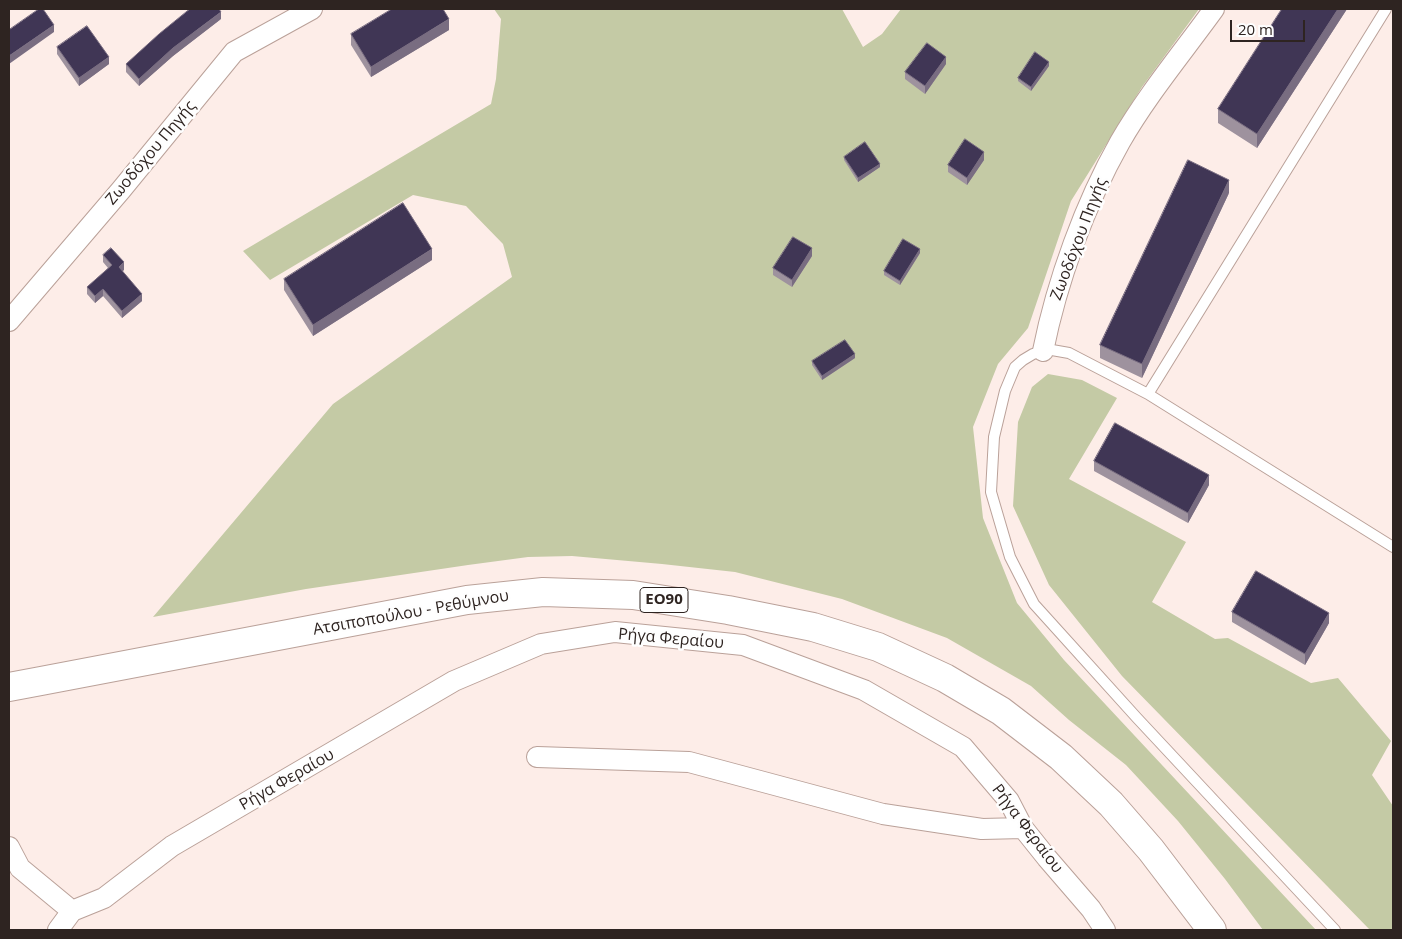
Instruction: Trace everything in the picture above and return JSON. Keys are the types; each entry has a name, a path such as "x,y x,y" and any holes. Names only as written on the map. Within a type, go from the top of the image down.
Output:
{"main road":[{"name":"Ατσιποπούλου - Ρεθύμνου","path":"9,686 467,600 543,592 632,596 728,610 813,627 878,647 945,678 1001,711 1060,756 1111,804 1151,850 1212,930"}],"street":[{"name":"Ζωοδόχου Πηγής","path":"9,321 121,190 234,52 312,9"},
{"name":"Ζωοδόχου Πηγής","path":"1043,351 1050,315 1069,258 1092,198 1106,169 1138,114 1214,9"},
{"name":"Ρήγα Φεραίου","path":"72,911 104,898 172,846 454,681 541,644 615,632 743,645 864,690 963,747 1009,801 1023,828 1091,909 1105,930"},
{"path":"537,757 689,762 883,814 982,829 1023,828"},
{"path":"9,847 20,868 72,911 58,930"}],"lane":[{"path":"1148,394 1386,9"},
{"path":"1335,930 1137,718 1034,604 1010,557 991,492 994,437 1005,391 1015,368 1023,360 1043,351 1052,350 1069,354 1148,394 1393,547"}],"green space":[{"path":"494,9 842,9 863,47 882,34 901,9 1199,9 1142,87 1071,201 1028,328 998,364 973,427 983,518 1017,603 1064,660 1316,930 1263,930 1178,821 1126,765 1069,720 1031,686 947,638 842,599 735,572 572,556 528,557 306,589 153,617 333,404 512,277 503,244 466,206 413,195 270,280 243,251 491,104 496,79 501,19"},
{"path":"1048,374 1082,380 1117,398 1069,479 1186,542 1152,602 1215,639 1228,638 1311,683 1338,678 1391,741 1372,775 1393,806 1393,930 1370,930 1122,676 1049,585 1013,506 1018,422 1032,387"}],"building":[{"path":"39,9 43,9 54,25 9,56 9,30"},
{"path":"190,9 219,9 221,12 173,48 139,79 126,64"},
{"path":"392,9 443,9 449,19 371,67 351,34"},
{"path":"1282,9 1338,9 1257,134 1218,109"},
{"path":"87,26 109,57 79,78 57,47"},
{"path":"927,43 946,57 925,86 905,72"},
{"path":"1035,52 1049,62 1031,87 1018,78"},
{"path":"965,139 984,152 967,178 948,165"},
{"path":"865,142 880,164 858,178 844,157"},
{"path":"1188,160 1229,180 1142,364 1100,345"},
{"path":"403,203 432,249 313,325 284,279"},
{"path":"793,237 812,248 792,280 773,268"},
{"path":"903,239 920,249 900,281 884,271"},
{"path":"111,248 124,262 119,267 142,294 122,311 103,289 95,296 87,287 112,265 103,255"},
{"path":"845,340 855,354 822,376 812,361"},
{"path":"1115,423 1209,475 1188,513 1094,461"},
{"path":"1256,571 1329,613 1305,654 1232,612"}]}
